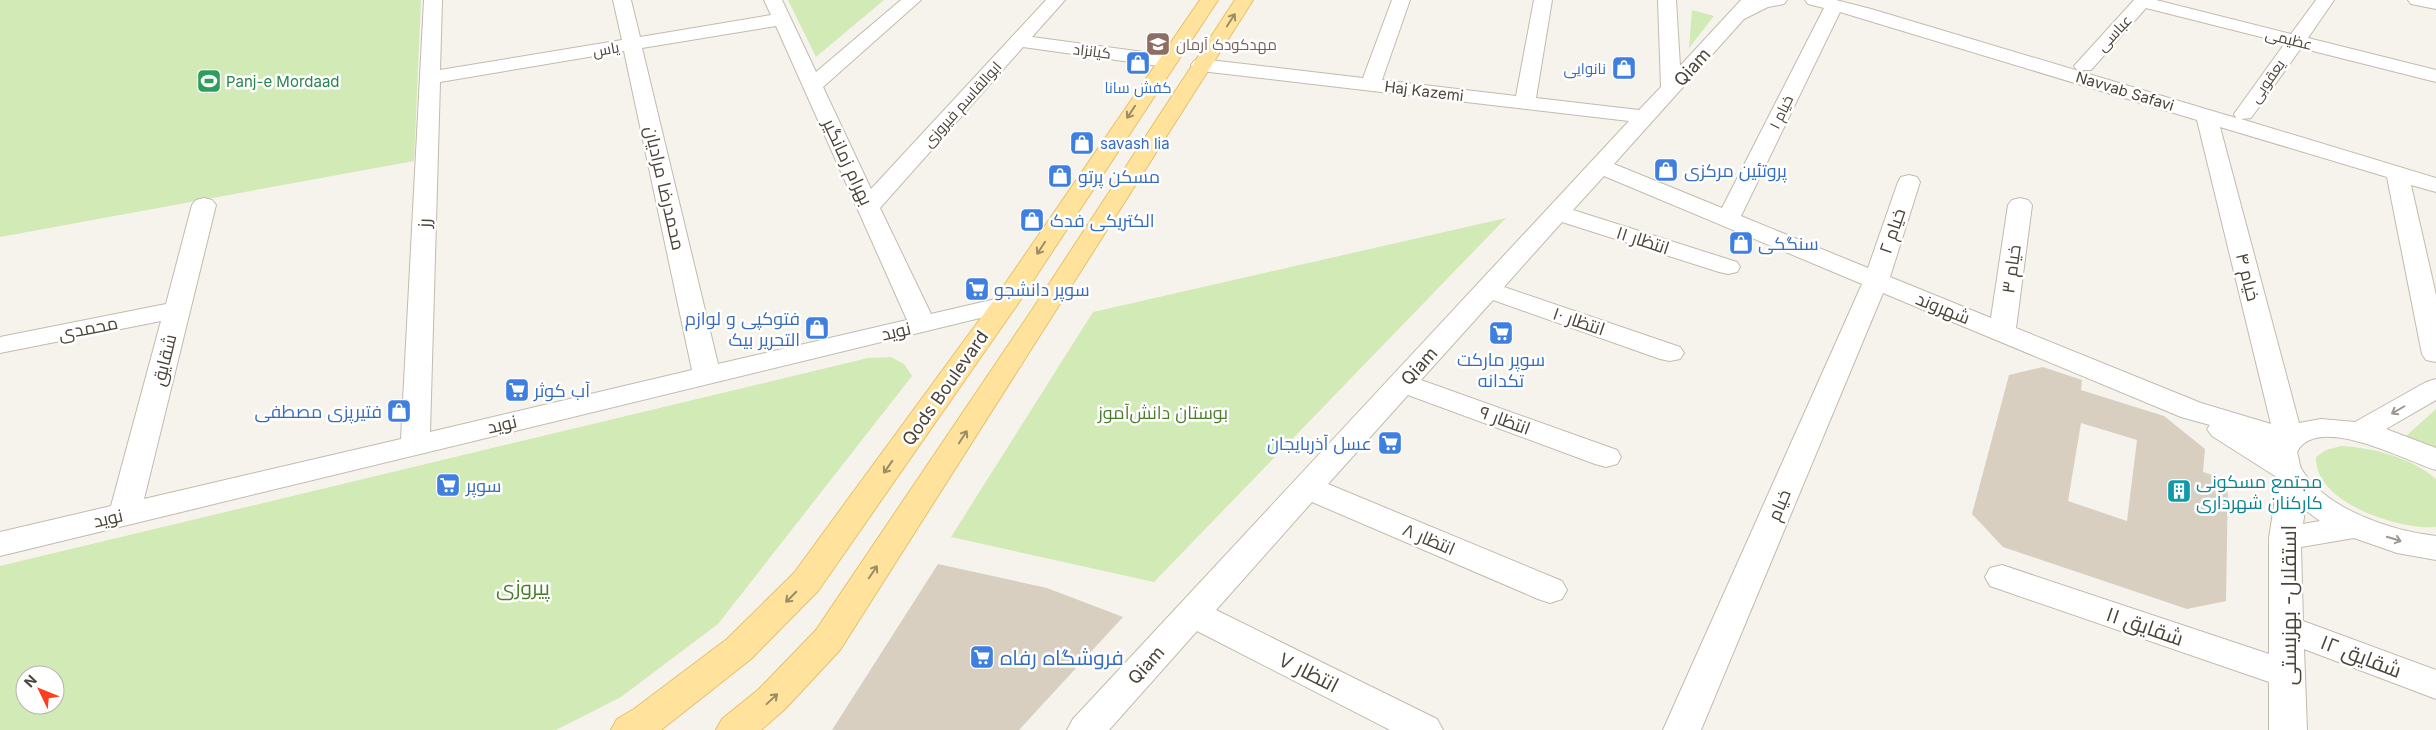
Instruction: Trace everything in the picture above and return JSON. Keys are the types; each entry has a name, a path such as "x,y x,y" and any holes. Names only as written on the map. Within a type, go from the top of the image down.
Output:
{"main road":[{"name":"Qods Boulevard","path":"630,730 647,720 739,649 806,582 1004,305 1208,0"},
{"path":"735,730 772,699 828,640 1045,310 1244,0"},
{"path":"1166,61 1201,65"},
{"path":"1004,305 1045,310"}],"street":[{"name":"رز","path":"415,445 433,0"},
{"name":"محمدرضا مرادیان","path":"622,0 708,375"},
{"path":"813,86 912,0"},
{"name":"ابوالقاسم فیروزی","path":"868,207 1056,0"},
{"path":"1371,84 1401,0"},
{"path":"1525,103 1543,0"},
{"path":"1667,0 1671,90"},
{"path":"1746,7 1778,0"},
{"name":"یعقوبی","path":"2244,114 2324,0"},
{"path":"2417,0 2436,4"},
{"name":"عظیمی","path":"2144,1 2436,76"},
{"name":"عباسی","path":"2084,66 2144,1"},
{"name":"Navvab Safavi","path":"1824,2 1871,6 2084,66 2436,171"},
{"name":"خیام ۱","path":"1728,218 1824,2"},
{"name":"Navvab Safavi","path":"1871,6 2207,116 2436,185"},
{"name":"Qiam","path":"1086,730 1746,7"},
{"name":"یاس","path":"430,78 632,44 778,9"},
{"name":"بهرام زمانگیر","path":"778,9 922,324"},
{"name":"کیانزاد","path":"1019,42 1166,61"},
{"name":"Haj Kazemi","path":"1201,65 1646,117"},
{"name":"خیام ۴","path":"2207,116 2290,439"},
{"name":"شهروند","path":"1600,167 1728,218 2191,410 2290,439"},
{"path":"2397,173 2436,354"},
{"name":"خیام ۲","path":"1876,280 1909,182"},
{"name":"شقایق","path":"125,514 204,205"},
{"name":"خیام ۳","path":"2002,332 2020,205"},
{"name":"انتظار ۱۱","path":"1558,213 1728,267"},
{"name":"خیام","path":"1682,730 1876,280"},
{"name":"انتظار ۱۰","path":"1488,290 1670,353"},
{"name":"نوید","path":"0,544 1004,305"},
{"name":"محمدی","path":"0,345 177,310"},
{"name":"انتظار ۹","path":"1403,383 1606,457"},
{"path":"2360,432 2436,388"},
{"path":"2191,410 2289,474 2309,496 2331,512 2358,526 2395,540 2434,549"},
{"path":"2290,439 2306,431 2330,428 2360,432 2393,441 2436,460"},
{"name":"استقلال- بهزیستی","path":"2288,730 2285,538 2289,474 2282,452 2290,439"},
{"name":"انتظار ۸","path":"1308,488 1550,590"},
{"path":"2285,538 2358,526"},
{"name":"شقایق ۱۱","path":"2002,577 2287,674"},
{"name":"انتظار ۷","path":"1193,614 1424,730"},
{"name":"شقایق ۱۲","path":"2286,628 2436,685"}],"green space":[{"name":"Panj-e Mordaad","path":"0,0 421,0 414,161 0,237"},
{"path":"788,0 884,0 816,57"},
{"path":"1692,10 1714,16 1689,48"},
{"name":"بوستان دانش‌آموز","path":"1506,218 1154,582 951,537 1093,312"},
{"name":"پیروزی","path":"891,357 904,364 912,376 718,624 621,697 556,730 0,730 0,566 868,358"},
{"path":"2436,409 2436,450 2406,436"},
{"path":"2341,446 2366,449 2403,459 2426,471 2436,479 2436,527 2401,524 2361,510 2343,500 2329,488 2319,473 2316,457 2326,450"}],"building":[{"name":"مجتمع مسکونی کارکنان شهرداری","path":"2043,367 2082,380 2081,390 2164,416 2205,449 2203,472 2228,480 2226,601 2187,609 2003,547 1972,514 2009,375","holes":["2081,423 2137,440 2127,521 2068,501"]},
{"name":"فروشگاه رفاه","path":"938,564 1047,588 1123,617 1019,730 832,730"}],"place":[{"name":"مهدکودک آرمان","path":"1158,44"},
{"name":"کفش سانا","path":"1138,63"},
{"name":"نانوایی","path":"1624,68"},
{"name":"Panj-e Mordaad","path":"209,81"},
{"name":"savash lia","path":"1082,143"},
{"name":"پروتئین مرکزی","path":"1666,170"},
{"name":"مسکن پرتو","path":"1060,176"},
{"name":"الکتریکی فدک","path":"1032,220"},
{"name":"سنگکی","path":"1741,243"},
{"name":"سوپر دانشجو","path":"977,289"},
{"name":"فتوکپی و لوازم التحریر بیک","path":"817,328"},
{"name":"سوپر مارکت تکدانه","path":"1501,333"},
{"name":"آب کوثر","path":"517,390"},
{"name":"فتیرپزی مصطفی","path":"399,411"},
{"name":"عسل آذربایجان","path":"1390,443"},
{"name":"سوپر","path":"448,485"},
{"name":"مجتمع مسکونی کارکنان شهرداری","path":"2179,491"},
{"name":"فروشگاه رفاه","path":"982,657"}]}
